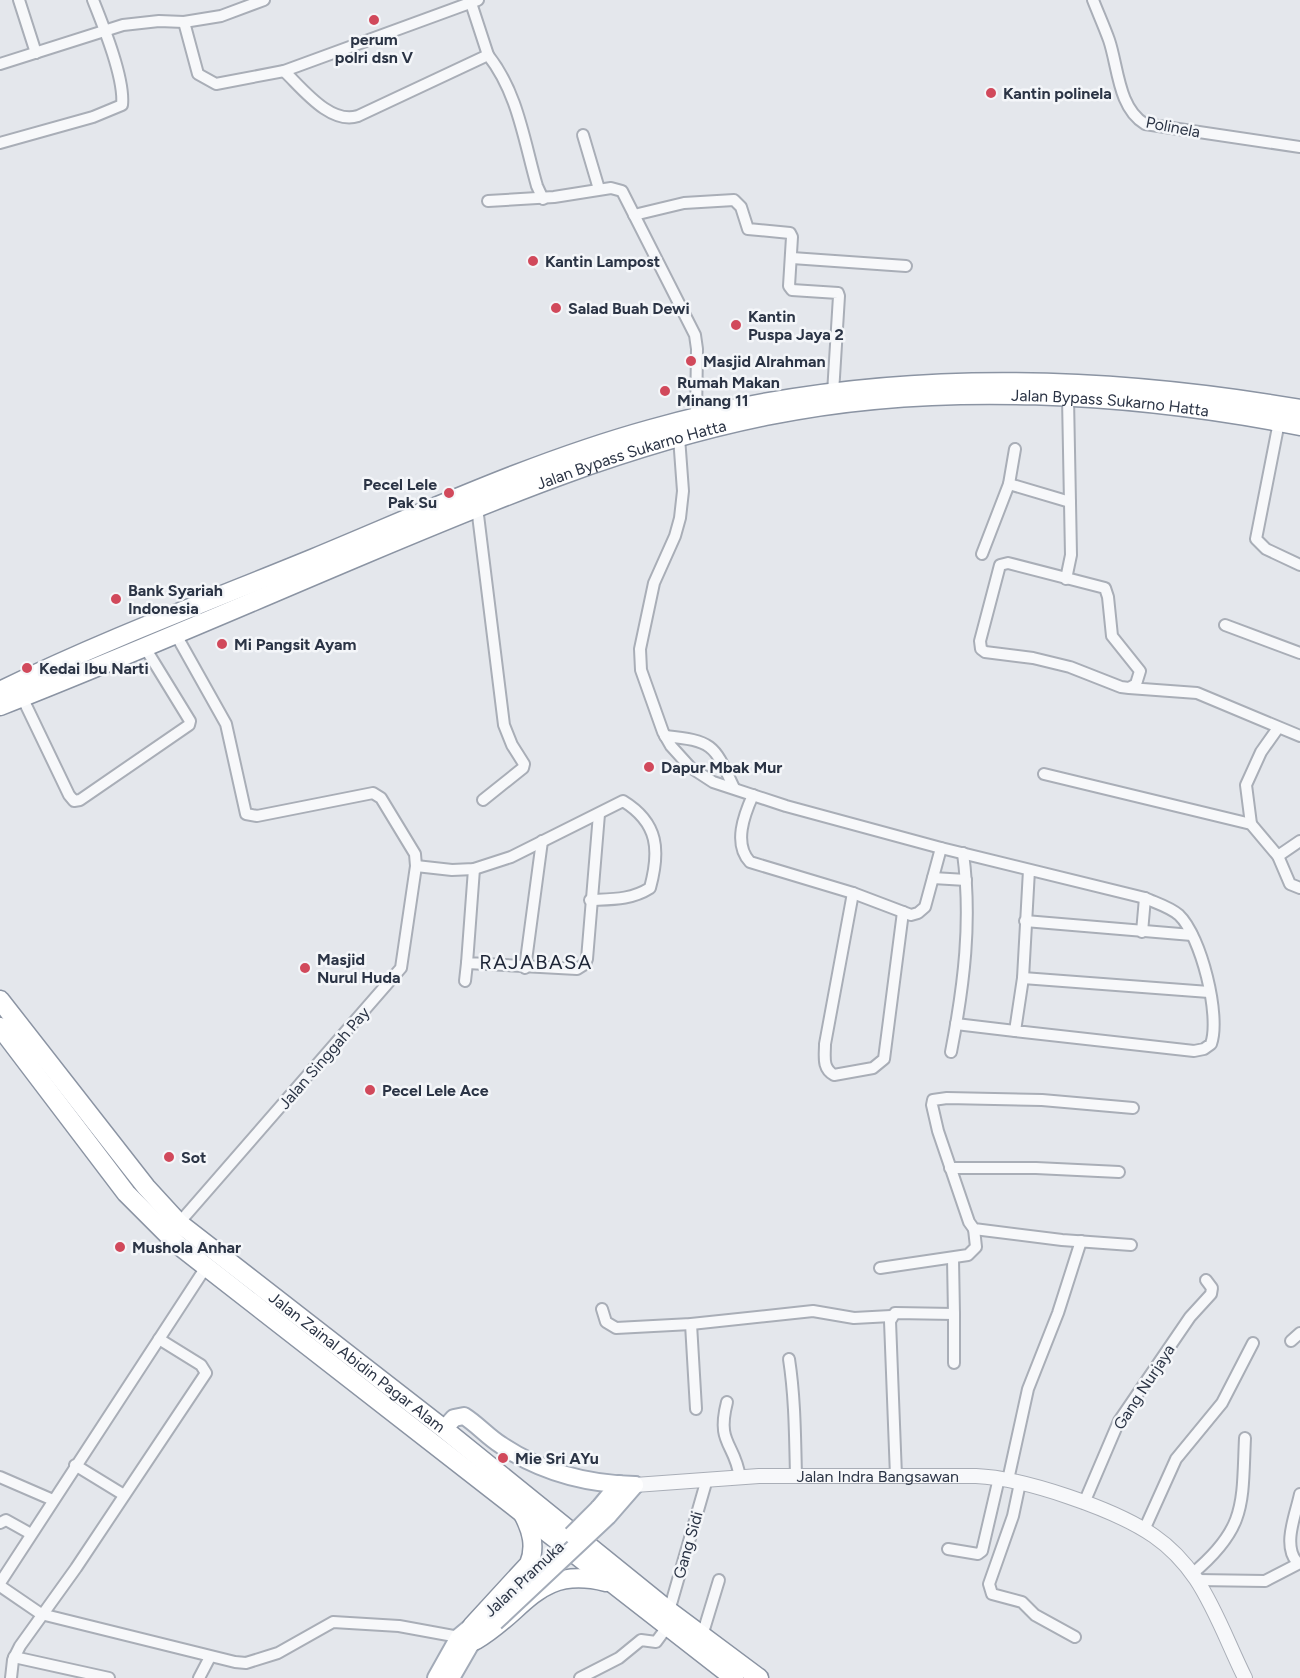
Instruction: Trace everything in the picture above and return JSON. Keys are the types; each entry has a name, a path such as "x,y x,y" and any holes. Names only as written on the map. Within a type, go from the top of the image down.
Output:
{"highway":[{"name":"Jalan Bypass Sukarno Hatta","path":"7,696 166,618 363,546 564,457 696,418 770,402 833,393 974,382 1070,383 1193,391 1300,409"},
{"name":"Jalan Bypass Sukarno Hatta","path":"390,535 477,507 598,461 679,437 772,414 835,405 974,395 1068,398 1211,410 1300,426"},
{"name":"Jalan Bypass Sukarno Hatta","path":"7,696 175,633 363,546"},
{"path":"0,717 8,711 7,696"},
{"name":"Jalan Zainal Abidin Pagar Alam","path":"0,1000 146,1187 180,1223 444,1429 735,1678"},
{"name":"Jalan Zainal Abidin Pagar Alam","path":"0,1027 126,1193 154,1223 206,1267 522,1512 611,1584 668,1619 702,1635 759,1678"},
{"path":"469,1634 529,1564 533,1539 522,1512"},
{"path":"529,1564 539,1561 549,1566 553,1576 551,1583"},
{"path":"469,1634 493,1630 534,1593 551,1583 577,1577 611,1584"}],"main road":[{"name":"Jalan Indra Bangsawan","path":"444,1429 454,1418 466,1417 504,1448 546,1469 570,1477 627,1484"},
{"name":"Jalan Pramuka","path":"436,1678 469,1634 492,1617 604,1512 627,1484"},
{"name":"Jalan Pramuka","path":"451,1678 469,1634"}],"street":[{"path":"19,0 36,54"},
{"path":"0,143 120,107 122,94 105,30 93,0"},
{"path":"0,64 105,30 149,21 184,22 221,16 251,2 264,0"},
{"name":"Polinela","path":"1093,0 1109,41 1125,100 1144,124 1300,147"},
{"path":"184,22 198,74 208,81 232,82 284,71 474,2 491,58 502,73 515,103 534,177 543,198"},
{"path":"284,71 338,117 348,119 491,58"},
{"path":"583,135 599,189"},
{"path":"488,201 543,198 611,188 622,191 694,335 697,349 696,418"},
{"path":"634,215 684,203 734,200 741,207 748,229 790,233 792,258 788,283 792,290 838,292 840,296 833,393"},
{"path":"792,258 906,266"},
{"path":"1066,579 1071,555 1068,398"},
{"path":"1279,422 1256,539 1266,549 1300,565"},
{"path":"679,437 683,491 680,518 675,536 654,583 640,649 641,670 665,736 690,767 713,782 753,795 940,848 1145,898 1179,915 1192,935 1203,966 1214,1016 1214,1037 1211,1044 1204,1049 1194,1051 956,1024"},
{"path":"982,554 1009,484 1015,449"},
{"path":"1009,484 1070,502"},
{"path":"477,507 504,725 512,745 524,764 523,768 483,800"},
{"path":"1129,688 1136,684 1140,671 1112,636 1107,591 1008,563 1000,565 981,635 981,649 1070,667 1129,688 1197,693 1224,702 1300,736"},
{"path":"1225,625 1300,653"},
{"name":"Jalan Singgah Pay","path":"175,633 226,724 244,810 249,816 365,794 378,795 413,848 416,866 401,968 180,1223"},
{"path":"7,696 69,795 74,801 80,800 189,725 190,721 144,646"},
{"path":"1251,824 1246,785 1261,752 1278,728"},
{"path":"665,736 687,738 710,745 717,752 734,788"},
{"path":"1044,774 1234,818 1251,824 1278,856 1290,884 1300,888"},
{"path":"753,795 746,811 741,838 743,855 750,862 852,893 903,912 918,914 925,907 940,848"},
{"path":"416,866 452,870 474,869 511,857 623,801 649,825 654,836 655,871 650,888 639,895 590,900"},
{"path":"467,963 525,968 577,969 585,964 599,814"},
{"path":"525,968 542,841"},
{"path":"1278,856 1300,841"},
{"path":"951,1052 968,939 963,854"},
{"path":"465,981 474,869"},
{"path":"1015,1031 1023,978 1029,870"},
{"path":"933,878 966,880"},
{"path":"852,893 825,1044 824,1065 827,1071 834,1075 873,1068 884,1059 903,912"},
{"path":"1142,932 1145,898"},
{"path":"1025,921 1192,935"},
{"path":"1023,978 1209,992"},
{"path":"879,1268 953,1259 974,1252 974,1229 969,1222 938,1131 933,1100 947,1098 1042,1100 1133,1108"},
{"path":"950,1168 1036,1168 1119,1172"},
{"path":"974,1229 1131,1245"},
{"path":"948,1549 978,1554 982,1551 1009,1481 1028,1389 1058,1313 1081,1241"},
{"path":"953,1259 954,1363"},
{"path":"206,1267 75,1465 0,1585 41,1614 240,1663 263,1659 308,1637 328,1623 343,1621 469,1634"},
{"name":"Gang Nurjaya","path":"1084,1503 1119,1421 1190,1317 1211,1294 1212,1288 1206,1280"},
{"path":"602,1309 606,1322 616,1328 691,1324 813,1311 854,1318 890,1320"},
{"path":"896,1476 890,1320 895,1313 954,1314"},
{"path":"691,1324 696,1409"},
{"path":"1290,1341 1300,1333"},
{"path":"11,1678 14,1657 41,1614 124,1496 206,1370 159,1339"},
{"path":"1144,1530 1176,1459 1222,1403 1253,1343"},
{"path":"789,1359 796,1406 794,1429 796,1476"},
{"path":"727,1402 722,1434 738,1466 740,1478"},
{"path":"1194,1577 1215,1555 1235,1527 1243,1500 1245,1438"},
{"path":"75,1465 124,1496"},
{"path":"0,1476 53,1500"},
{"name":"Jalan Indra Bangsawan","path":"627,1484 796,1476 896,1476 1009,1481 1084,1503 1144,1530 1174,1553 1194,1577 1245,1678"},
{"name":"Gang Sidi","path":"668,1619 707,1479"},
{"path":"1009,1481 1013,1516 989,1584 992,1594 1022,1602 1035,1615 1076,1637"},
{"path":"1194,1577 1265,1581 1299,1562 1292,1556 1290,1541 1300,1494"},
{"path":"0,1523 6,1520 31,1534"},
{"path":"702,1635 718,1580"},
{"path":"580,1678 619,1658 641,1640 656,1642 668,1619"},
{"path":"14,1657 109,1678"},
{"path":"199,1678 210,1657"}],"place":[{"name":"perum polri dsn V","path":"374,20"},
{"name":"Kantin polinela","path":"991,93"},
{"name":"Kantin Lampost","path":"533,261"},
{"name":"Salad Buah Dewi","path":"556,308"},
{"name":"Kantin Puspa Jaya 2","path":"736,325"},
{"name":"Masjid Alrahman","path":"691,361"},
{"name":"Rumah Makan Minang 11","path":"665,391"},
{"name":"Pecel Lele Pak Su","path":"449,493"},
{"name":"Bank Syariah Indonesia","path":"116,599"},
{"name":"Mi Pangsit Ayam","path":"222,644"},
{"name":"Kedai Ibu Narti","path":"27,668"},
{"name":"Dapur Mbak Mur","path":"649,767"},
{"name":"Masjid Nurul Huda","path":"305,968"},
{"name":"Pecel Lele Ace","path":"370,1090"},
{"name":"Sot","path":"169,1157"},
{"name":"Mushola Anhar","path":"120,1247"},
{"name":"Mie Sri AYu","path":"503,1458"}],"district":[{"name":"RAJABASA","path":"536,962"}]}
